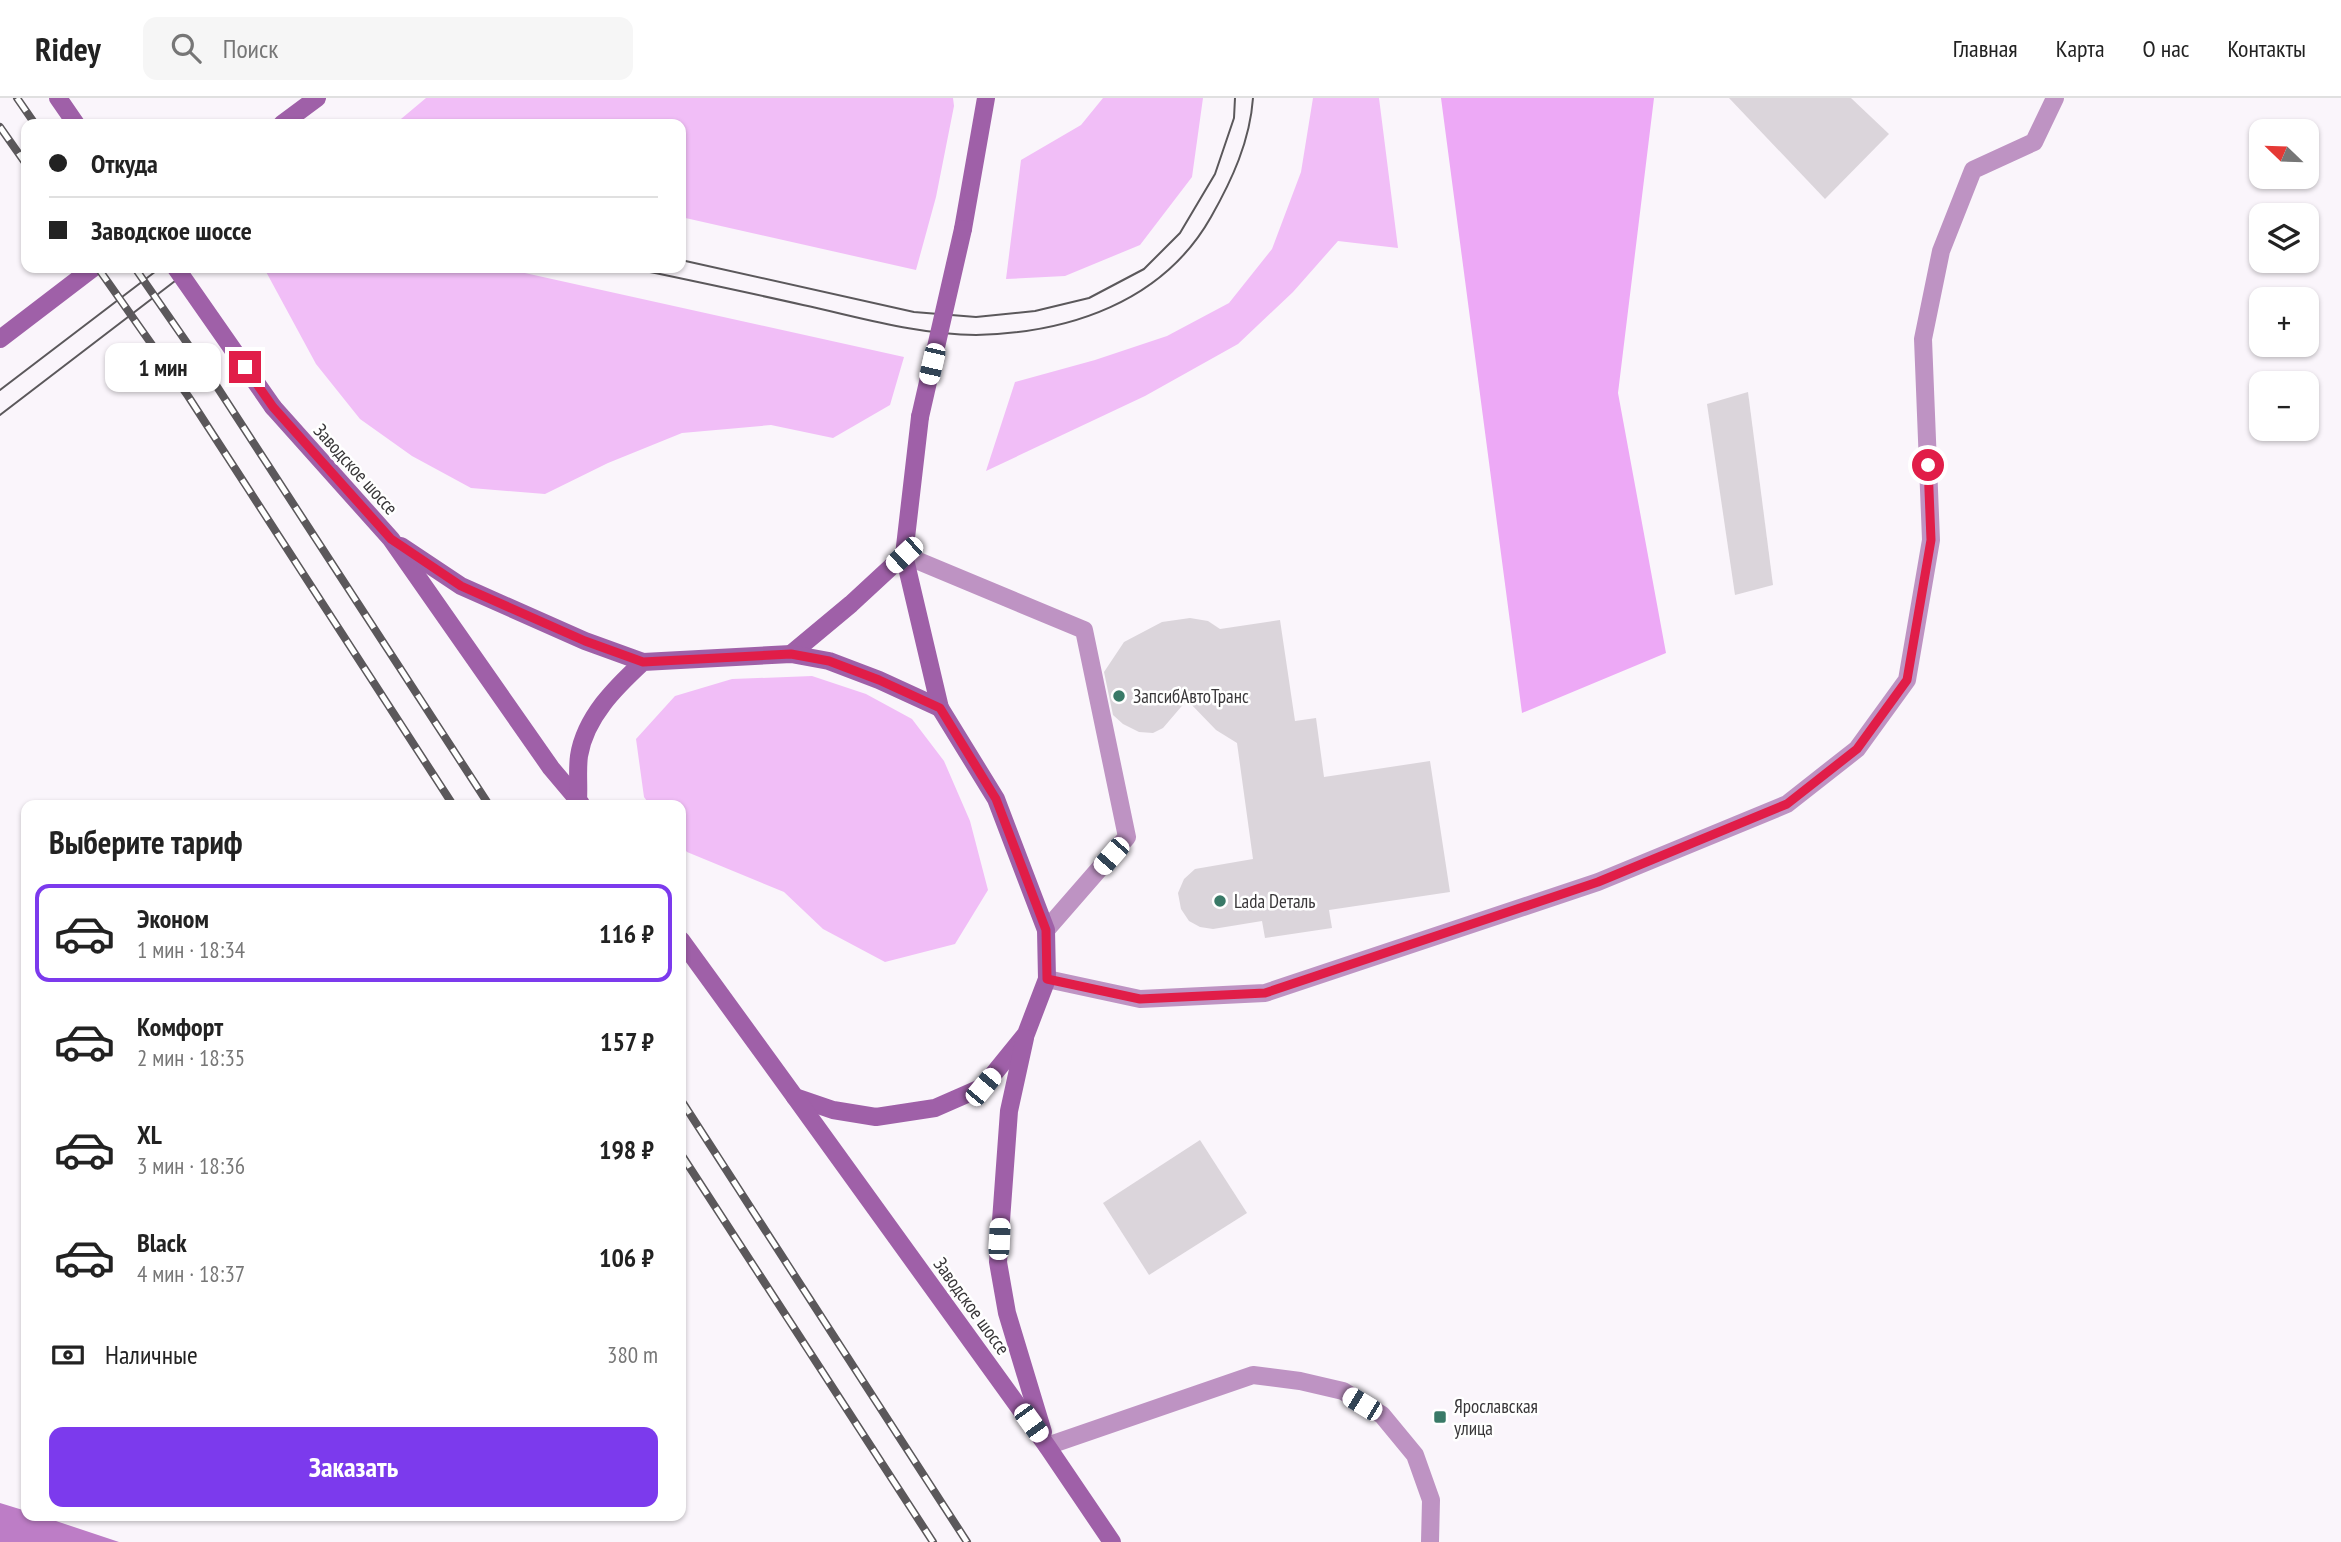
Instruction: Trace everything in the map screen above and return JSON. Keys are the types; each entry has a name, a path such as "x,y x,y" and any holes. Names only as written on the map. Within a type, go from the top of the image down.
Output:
{"main road":[{"path":"58,98 73,119"},
{"path":"289,119 317,98"},
{"path":"986,98 963,229 920,417 904,555 940,708 996,799 1046,930 1047,979 1026,1034 1009,1111 998,1262 1007,1312 1047,1446"},
{"path":"0,338 86,273"},
{"name":"Заводское шоссе","path":"179,273 273,407 391,539 551,768 578,800"},
{"path":"391,539 461,586 585,641 643,662 791,654 829,661 940,708"},
{"path":"791,654 904,555"},
{"path":"580,800 579,754 595,715 615,688 643,662"},
{"name":"Заводское шоссе","path":"686,947 1047,1446 1112,1542"},
{"path":"796,1097 833,1110 876,1117 934,1108 983,1087 1026,1034"}],"lane":[{"path":"1047,979 1140,999 1265,993 1598,882 1674,851 1787,804 1857,749 1907,680 1931,540 1923,339 1941,251 1973,170 2034,142 2055,98"},
{"path":"904,555 1084,630 1128,837 1046,930"},
{"path":"1047,1446 1253,1375 1300,1381 1343,1391 1382,1415 1415,1455 1431,1500 1430,1542"}],"shaded area":[{"path":"426,98 953,98 954,106 936,197 916,270 686,218 686,119 401,119"},
{"path":"1103,98 1203,98 1192,177 1140,245 1065,276 1006,279 1021,160 1081,125"},
{"path":"1313,98 1379,98 1398,248 1338,241 1293,292 1238,344 1145,396 986,471 1015,382 1095,360 1167,336 1229,303 1272,249 1301,172"},
{"path":"1441,98 1654,98 1618,393 1666,653 1522,713"},
{"path":"267,273 525,273 904,357 890,405 833,438 771,425 682,433 608,463 545,494 471,488 412,456 360,419 316,364"},
{"path":"812,676 866,694 912,719 944,761 970,821 988,890 955,944 885,962 823,929 784,892 687,852 686,800 646,800 636,739 675,696 732,679"},
{"path":"0,1503 21,1509 21,1521 56,1521 119,1542 0,1542"}],"building":[{"path":"1729,98 1851,98 1889,134 1825,199"},
{"path":"1748,392 1773,585 1735,595 1707,404"},
{"path":"1190,618 1208,621 1220,629 1280,620 1295,721 1316,718 1324,777 1430,761 1450,892 1329,910 1332,928 1265,938 1262,921 1213,929 1200,927 1189,921 1181,909 1178,893 1184,879 1195,869 1253,859 1237,743 1216,730 1187,700 1163,728 1153,733 1139,732 1123,724 1113,715 1104,672 1124,642 1162,622"},
{"path":"1200,1140 1247,1213 1149,1275 1103,1203"}],"tram line":[{"path":"686,261 914,312 976,317 1035,311 1089,298 1144,269 1180,233 1215,174 1234,118 1235,98"},
{"path":"655,273 932,332 976,335 1011,333 1079,319 1140,291 1167,271 1191,246 1211,217 1233,174 1248,130 1253,98"},
{"path":"0,390 153,273"},
{"path":"0,415 185,273"}],"railway":[{"path":"17,98 32,119"},
{"path":"0,127 21,157"},
{"path":"102,273 188,396 450,800"},
{"path":"138,273 212,379 486,800"},
{"path":"686,1108 967,1542"},
{"path":"686,1162 933,1542"}],"place":[{"name":"ЗапсибАвтоТранс","path":"1119,696"},
{"name":"Lada Dеталь","path":"1220,901"},
{"name":"Ярославская улица","path":"1440,1417"}],"route":[{"path":"245,367 273,407 391,539 461,586 585,641 643,662 791,654 829,661 940,708 996,799 1046,930 1047,979 1140,999 1265,993 1598,882 1787,804 1857,749 1907,680 1931,540 1928,465"}]}
